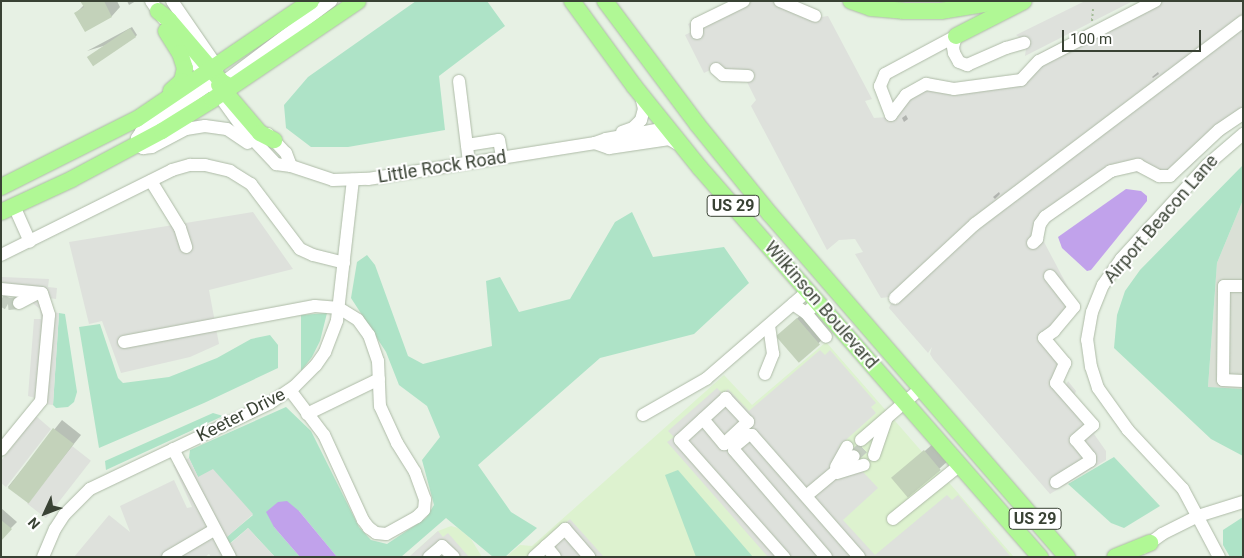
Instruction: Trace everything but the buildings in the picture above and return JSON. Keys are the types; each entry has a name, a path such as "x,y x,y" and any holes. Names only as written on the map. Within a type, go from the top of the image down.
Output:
{"main road":[{"path":"8,209 136,145 218,81 311,1"},
{"path":"1,187 122,128 164,102 218,81 358,1"},
{"name":"Wilkinson Boulevard","path":"572,1 638,92 811,302 905,402 1040,557"},
{"name":"Wilkinson Boulevard","path":"605,1 726,161 844,302 1063,552 1074,557"},
{"path":"851,1 871,8 903,11 947,11 1002,1"},
{"path":"926,1 975,5"},
{"path":"956,36 1024,1"},
{"path":"154,6 169,20 271,148"},
{"path":"154,6 180,53 185,68 182,81 168,94 164,102"},
{"path":"667,128 679,130 687,136 819,287 830,297 844,302"},
{"path":"1115,557 1150,542"}],"street":[{"path":"172,1 218,81 330,1"},
{"path":"697,33 698,24 744,1"},
{"path":"780,1 816,16"},
{"path":"956,36 885,74 880,86 892,115 906,95 926,84 954,90 1018,81 1039,61 1155,1"},
{"path":"895,298 975,224 1243,21"},
{"path":"956,36 953,47 954,53 959,62 966,65 1006,48 1024,43"},
{"path":"716,68 723,74 748,76"},
{"path":"459,81 469,162"},
{"path":"608,138 613,134 633,128 639,123 644,109 638,92"},
{"path":"1033,243 1037,239 1040,224 1045,217 1111,171 1138,165 1159,176 1170,176 1219,130 1243,114"},
{"path":"136,145 143,148 152,147 186,129 213,126 236,134 256,150 271,148"},
{"name":"Little Rock Road","path":"271,148 286,153 291,166 327,179 353,180 595,143 608,138 667,128"},
{"name":"Airport Beacon Lane","path":"1219,557 1183,489 1128,430 1102,395 1091,367 1087,340 1092,312 1103,285 1121,260 1207,165 1243,134"},
{"name":"Little Rock Road","path":"595,143 600,147 608,148 668,139 682,147"},
{"path":"467,144 499,140 502,158"},
{"path":"1,255 172,170 190,165 220,167 251,184 300,249 313,255 344,263"},
{"name":"Keeter Drive","path":"43,557 55,528 84,494 106,481 270,403 290,390 311,371 325,352 332,335 339,308 353,180"},
{"path":"151,181 180,228 186,247"},
{"path":"8,209 30,242"},
{"path":"1050,276 1074,307 1044,338 1065,363 1056,383 1093,425 1076,440 1090,457 1090,461 1056,482"},
{"path":"1243,286 1224,286 1223,380 1243,381"},
{"path":"1,289 42,293 49,315 41,400 1,450"},
{"path":"19,303 38,293"},
{"path":"643,415 706,379 793,304 811,302"},
{"path":"793,304 811,302"},
{"path":"811,302 826,336"},
{"path":"124,342 305,308 339,308 358,320 369,336 378,361 380,406 397,443 415,472 425,499 424,510 417,517 386,534 376,533 362,520 324,435 290,390"},
{"path":"765,374 773,354 769,326"},
{"path":"307,414 379,379"},
{"path":"866,446 887,418 920,389"},
{"path":"703,419 680,440 784,557"},
{"path":"826,557 734,450 735,446 748,435 752,435 859,557"},
{"path":"173,449 214,530 230,557"},
{"path":"806,496 855,456 832,474"},
{"path":"893,519 960,466"},
{"path":"1132,557 1162,534 1198,516 1243,502"},
{"path":"534,557 565,529 589,557"},
{"path":"168,557 214,530"},
{"path":"429,557 442,546 454,557"},
{"path":"546,546 555,557"}],"path":[{"path":"1091,23 1093,9"}],"shaded area":[{"path":"416,1 487,1 505,26 439,76 445,130 348,147 311,147 286,128 284,105 308,77"},
{"path":"733,1 795,1 814,9 821,17 828,16 872,99 865,101 874,118 887,117 933,79 956,83 1016,75 1038,54 1143,1 1243,1 1243,121 1214,142 1189,168 1174,179 1134,172 1120,173 1044,226 1042,237 1044,242 1079,308 1051,339 1072,362 1062,385 1065,387 1068,381 1076,391 1073,398 1099,428 1094,434 1106,451 1106,460 1050,494 933,359 930,354 932,347 928,353 889,308 892,301 889,297 881,298 855,254 863,252 855,239 839,240 827,250 751,106 756,100 747,82 712,73 710,70 704,73 685,35 691,32 688,24"},
{"path":"1085,1 1133,1 1025,56 1026,48 1022,39 1016,35"},
{"path":"1243,165 1243,200 1217,263 1208,387 1243,389 1243,456 1211,439 1114,348 1117,315 1125,291 1140,270"},
{"path":"1126,189 1141,191 1147,196 1147,201 1091,270 1087,271 1062,248 1058,237"},
{"path":"1243,200 1243,389 1208,388 1217,263"},
{"path":"253,212 293,269 209,290 219,344 190,357 121,373 102,321 89,324 69,242"},
{"path":"632,212 653,257 724,247 749,283 694,334 600,358 478,465 511,512 537,528 505,557 493,557 446,518 401,557 337,557 299,511 274,527 300,557 275,557 248,528 228,545 224,539 253,515 198,477 189,458 190,450 286,407 311,431 359,527 371,540 387,544 426,518 434,505 422,460 440,437 427,406 399,385 386,352 351,298 357,262 367,255 375,265 408,356 423,364 492,346 486,281 500,277 519,312 570,299 615,222"},
{"path":"2,277 49,279 48,287 57,288 56,299 49,298 52,312 59,313 53,405 35,403 35,398 28,396 34,319 41,319 40,309 25,297 2,296"},
{"path":"59,313 65,314 77,392 74,402 68,407 56,408 53,405"},
{"path":"327,313 320,341 312,357 301,371 301,315"},
{"path":"100,324 118,378 123,383 169,377 217,358 251,339 270,335 278,345 278,368 204,403 99,448 79,327"},
{"path":"826,342 1014,557 506,557 520,545 532,546 724,375 752,405"},
{"path":"820,350 825,355 830,350 876,403 871,407 876,413 839,446 878,488 843,520 875,555 947,495 952,500 958,495 1011,557 768,557 667,442 674,437 668,431 717,388 723,394 728,389 749,411"},
{"path":"213,413 223,416 106,470 105,461"},
{"path":"36,416 51,429 6,487 1,483 1,461"},
{"path":"72,446 91,461 46,518 27,504"},
{"path":"1114,457 1160,506 1124,528 1111,523 1068,484"},
{"path":"189,458 198,477 213,469 253,514 225,539 229,545 248,528 275,557 211,557 209,554 205,557 74,557 109,515 130,532 120,506 174,480 187,508 192,507 173,465"},
{"path":"678,470 753,557 696,557 665,475"},
{"path":"287,501 299,511 337,557 300,557 274,527 266,512 278,502"},
{"path":"1243,517 1243,557 1230,557 1223,545 1223,530"},
{"path":"570,519 604,557 526,557"},
{"path":"451,526 458,528 471,539 482,557 409,557 438,531"},
{"path":"438,531 443,537 448,533 469,557 409,557"}],"tunnel":[{"path":"1,300 8,304 19,303"},
{"path":"854,456 866,445"}]}
